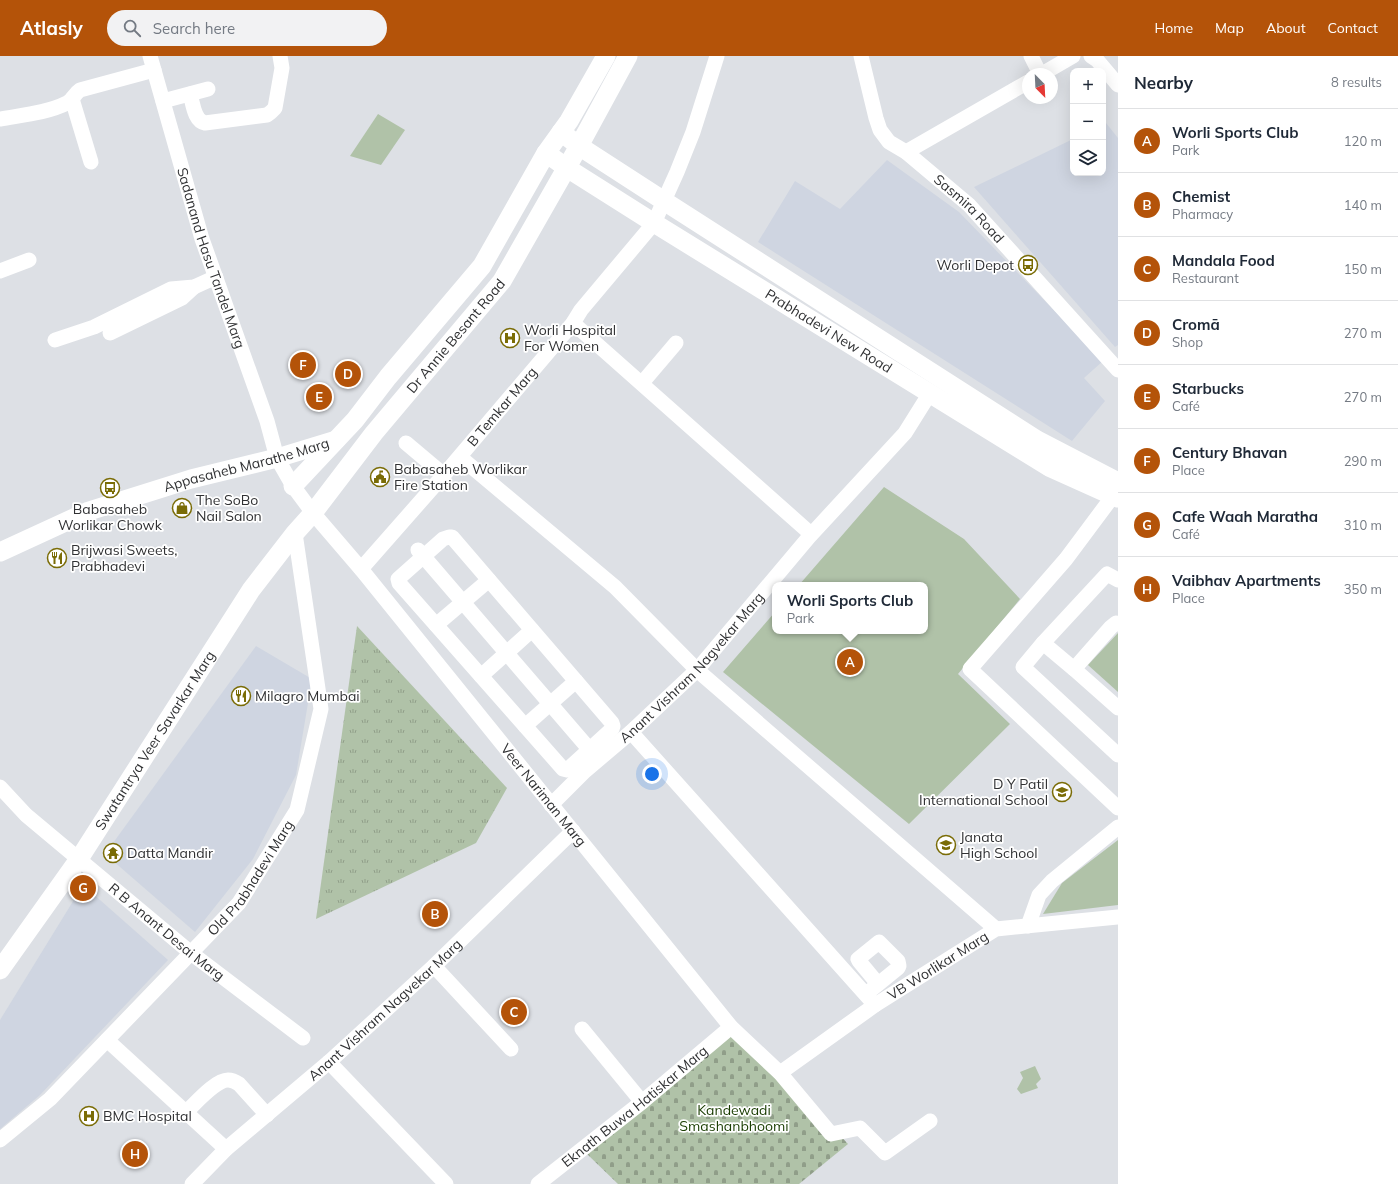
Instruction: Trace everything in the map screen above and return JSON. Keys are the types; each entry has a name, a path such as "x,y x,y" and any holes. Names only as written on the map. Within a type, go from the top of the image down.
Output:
{"main road":[{"name":"Dr Annie Besant Road","path":"293,486 355,420 388,377 482,266 546,153 561,132 606,56"},
{"name":"Dr Annie Besant Road","path":"313,513 374,433 502,281 579,146 628,56"},
{"name":"Prabhadevi New Road","path":"561,132 579,146 664,202 1116,492"},
{"name":"Prabhadevi New Road","path":"546,153 566,168 654,223 1049,467 1116,492"},
{"name":"Appasaheb Marathe Marg","path":"0,552 89,510 190,479 277,458 337,440"},
{"name":"Swatantrya Veer Savarkar Marg","path":"0,970 79,859 251,590 295,533 313,513"}],"street":[{"path":"190,94 197,118 201,122 205,123 267,115 275,108 282,68 280,56"},
{"name":"B Temkar Marg","path":"361,568 460,457 573,323 581,310 654,223 693,132 717,56"},
{"name":"Sasmira Road","path":"860,56 880,130 889,142 906,152 969,206 1118,370"},
{"path":"1031,56 1038,68"},
{"path":"1052,68 1073,56"},
{"path":"1091,56 1097,60 1118,84"},
{"path":"0,120 39,113 68,102 72,99 75,93 80,90 152,63"},
{"name":"Sadanand Hasu Tandel Marg","path":"152,63 202,239 267,422 277,458 293,486"},
{"path":"906,152 1022,85"},
{"path":"163,101 208,89"},
{"path":"72,99 91,162"},
{"path":"0,271 29,260"},
{"path":"110,333 182,298 194,287 216,277"},
{"path":"56,340 94,327 171,289 194,287"},
{"path":"573,323 811,534"},
{"path":"642,384 676,343"},
{"name":"Anant Vishram Nagvekar Marg","path":"551,804 594,754 631,732 697,670 811,534 905,433 930,393"},
{"path":"406,442 444,475"},
{"path":"460,457 615,587 697,670 996,929"},
{"name":"Veer Nariman Marg","path":"293,486 313,513 361,568 731,1027 780,1073 831,1134 860,1128 885,1153 930,1121"},
{"path":"1116,492 1078,545 970,669 1118,808"},
{"name":"Old Prabhadevi Marg","path":"0,1140 50,1099 239,903 297,810 321,709 295,533"},
{"path":"452,537 576,681 613,726 594,754 569,769 564,770 398,581 398,579 421,553 444,539 452,537"},
{"path":"421,553 594,754"},
{"path":"1118,580 1107,574 1043,643 1023,667 1118,755"},
{"path":"436,625 489,580"},
{"path":"1074,669 1111,627 1116,623 1118,624"},
{"path":"481,676 532,630"},
{"path":"1043,643 1118,708"},
{"path":"525,726 576,681"},
{"path":"631,732 871,1000 878,984"},
{"name":"R B Anant Desai Marg","path":"0,787 26,815 191,953 303,1038"},
{"path":"1028,926 1039,895 1052,881 1118,827"},
{"name":"Anant Vishram Nagvekar Marg","path":"192,1184 226,1149 328,1062 434,966 573,831"},
{"name":"VB Worlikar Marg","path":"780,1073 871,1000 996,929 1118,917"},
{"path":"434,966 511,1049"},
{"name":"Eknath Buwa Hatiskar Marg","path":"538,1184 642,1102 731,1027"},
{"path":"582,1029 642,1102"},
{"path":"107,1040 226,1149"},
{"path":"328,1062 446,1184"},
{"path":"229,1068 270,1112"},
{"path":"186,1112 217,1083 228,1080 235,1081 239,1084 270,1112"}],"shaded area":[{"path":"1106,123 1118,138 1118,345 1115,347 974,187 1070,140 1070,176 1106,176"},
{"path":"887,160 959,212 1103,361 1084,378 1105,401 1072,441 758,242 795,181 840,209"},
{"path":"256,646 312,679 296,775 253,859 195,932 105,854"},
{"path":"83,885 168,960 40,1095 0,1129 0,1020"}],"green space":[{"path":"378,114 405,130 381,165 350,156"},
{"path":"884,487 964,539 1020,599 958,674 1010,724 909,824 723,672 772,615 772,634 928,634 928,582 802,582"},
{"path":"357,626 507,788 476,843 316,919"},
{"path":"1118,633 1118,692 1088,665"},
{"path":"1118,840 1118,905 1043,914 1062,883"},
{"name":"Kandewadi Smashanbhoomi","path":"740,1027 848,1144 799,1184 618,1184 587,1154"},
{"path":"1035,1066 1041,1079 1036,1084 1038,1088 1021,1094 1017,1089 1023,1078 1020,1072"}],"place":[{"name":"Worli Depot","path":"1028,265"},
{"name":"Worli Hospital For Women","path":"510,338"},
{"name":"Century Bhavan","path":"303,365"},
{"name":"Cromā","path":"348,374"},
{"name":"Starbucks","path":"319,397"},
{"name":"Babasaheb Worlikar Fire Station","path":"380,477"},
{"name":"Babasaheb Worlikar Chowk","path":"110,488"},
{"name":"The SoBo Nail Salon","path":"182,508"},
{"name":"Brijwasi Sweets, Prabhadevi","path":"57,558"},
{"name":"Worli Sports Club","path":"850,662"},
{"name":"Milagro Mumbai","path":"241,696"},
{"name":"D Y Patil International School","path":"1062,792"},
{"name":"Janata High School","path":"946,845"},
{"name":"Datta Mandir","path":"113,853"},
{"name":"Cafe Waah Maratha","path":"83,888"},
{"name":"Chemist","path":"435,914"},
{"name":"Mandala Food","path":"514,1012"},
{"name":"BMC Hospital","path":"89,1116"},
{"name":"Vaibhav Apartments","path":"135,1154"}]}
